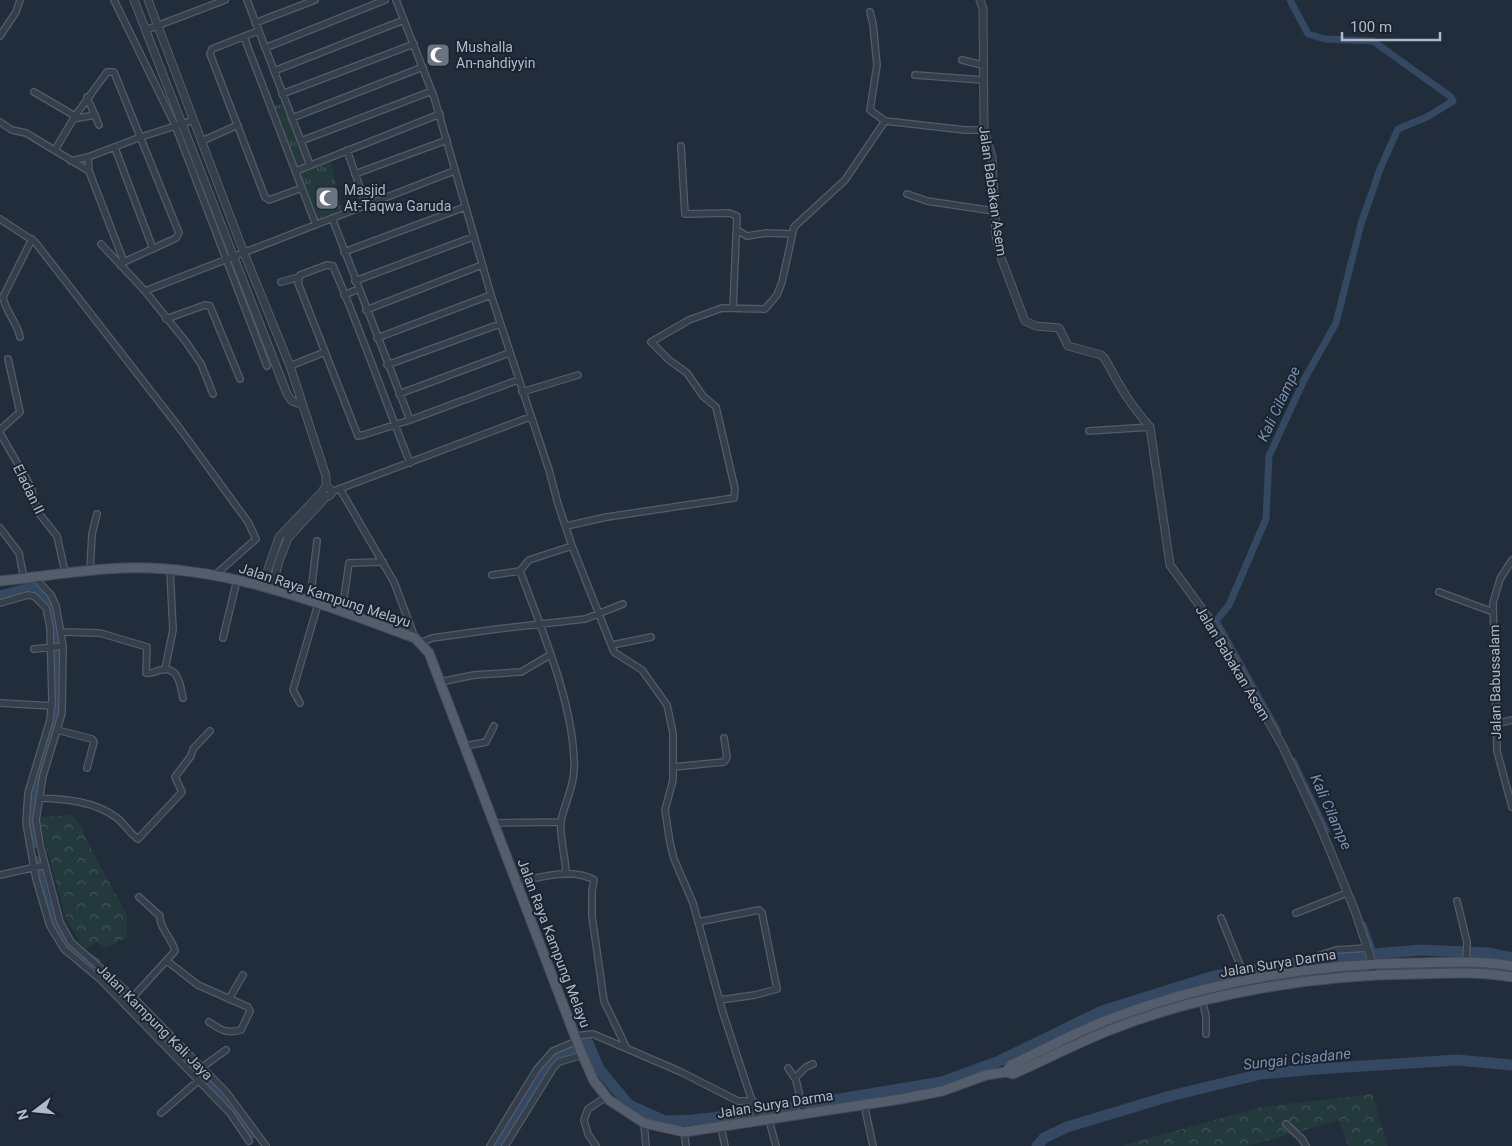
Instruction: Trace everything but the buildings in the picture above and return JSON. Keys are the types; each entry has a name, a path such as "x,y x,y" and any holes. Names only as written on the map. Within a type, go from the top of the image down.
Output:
{"main road":[{"name":"Jalan Raya Kampung Melayu","path":"0,581 35,578 65,572 126,568 170,570 215,576 262,586 342,612 418,640 429,653 495,822 515,882 578,1046"},
{"name":"Jalan Surya Darma","path":"1006,1072 1011,1065 1106,1021 1242,978 1371,961 1466,961 1512,966"},
{"name":"Jalan Surya Darma","path":"578,1046 594,1081 606,1097 626,1113 644,1122 684,1132 758,1120 770,1120 804,1112 942,1091 986,1075 1006,1072 1013,1074 1110,1030 1202,1000 1246,991 1373,974 1467,973 1512,977"}],"street":[{"path":"0,36 16,12 20,0"},
{"path":"114,0 179,124"},
{"path":"134,0 230,258 287,394 292,401 301,404"},
{"path":"148,0 244,253 290,366 326,476 327,492 288,538 278,564 272,590"},
{"path":"146,30 225,0"},
{"path":"247,0 310,165"},
{"path":"255,23 315,0"},
{"path":"265,48 385,0"},
{"path":"396,0 440,114 473,237 572,546 616,654 642,670 667,705 674,733 671,793 665,810 667,829 674,859 698,922 720,1000 756,1108 758,1120"},
{"name":"Jalan Babakan Asem","path":"980,0 983,9 984,130 992,158 994,211 1000,255 1025,321 1036,326 1059,328 1068,346 1101,355 1130,404 1150,427 1170,565 1217,631 1283,747 1320,826 1347,893 1367,948 1373,974"},
{"path":"870,12 877,65 870,110 886,121 965,130 984,130"},
{"path":"274,71 404,20"},
{"path":"258,31 210,52 266,199 274,199 302,188"},
{"path":"244,37 316,225"},
{"path":"282,94 414,44"},
{"path":"962,60 983,65"},
{"path":"292,118 423,67"},
{"path":"55,150 87,97 107,72 114,72 179,233 176,238 123,264"},
{"path":"915,75 983,80"},
{"path":"301,141 432,91"},
{"path":"34,92 74,118 95,116"},
{"path":"87,97 100,125"},
{"path":"296,171 440,114"},
{"path":"71,161 115,148 141,136 194,120"},
{"path":"566,526 607,517 734,498 735,489 716,407 702,396 687,373 668,360 651,342 689,320 722,308 761,310 771,302 782,282 794,227 846,180 886,121"},
{"path":"0,122 55,150 88,171"},
{"path":"202,141 238,125"},
{"path":"355,174 447,140"},
{"path":"681,146 685,214 733,213 737,216 733,308"},
{"path":"115,148 153,249"},
{"path":"347,150 366,205"},
{"path":"88,157 88,171 123,264"},
{"path":"145,290 454,171"},
{"path":"907,194 928,201 994,211"},
{"path":"344,252 465,207"},
{"path":"0,218 32,239 181,430 256,534 257,537 254,542 215,576"},
{"path":"332,218 387,365 410,420"},
{"path":"737,230 748,236 767,233 792,234"},
{"path":"355,281 473,237"},
{"path":"20,337 18,328 4,303 3,297 32,239"},
{"path":"101,244 123,264 196,355 213,394"},
{"path":"230,258 267,366"},
{"path":"281,282 331,265 410,463"},
{"path":"366,310 482,265"},
{"path":"299,277 298,283 356,434 363,436 518,380"},
{"path":"344,295 358,289"},
{"path":"377,338 491,295"},
{"path":"166,319 205,305 210,306 240,379"},
{"path":"387,365 500,324"},
{"path":"290,366 325,352"},
{"path":"399,394 509,353"},
{"name":"Eladan II","path":"8,359 20,412 0,432 31,487 38,511 57,536 65,572"},
{"path":"522,392 578,375"},
{"path":"262,586 279,537 327,492 340,490 530,417"},
{"path":"1089,431 1150,427"},
{"path":"340,490 394,582 418,640 584,619 623,604"},
{"path":"90,570 92,534 97,514"},
{"path":"0,528 19,553 24,578"},
{"path":"300,703 293,690 314,603 317,541"},
{"path":"492,575 520,571 529,560 572,546"},
{"name":"Jalan Babussalam","path":"1512,560 1494,594 1493,612 1498,758 1512,807"},
{"path":"342,612 348,563 383,562"},
{"path":"165,670 173,630 170,570"},
{"path":"520,571 540,624 571,723 575,760 570,797 561,822 566,874"},
{"name":"Jalan Kampung Kali Jaya","path":"35,578 54,600 62,632 57,647 63,700 39,798 37,833 60,922 67,936 132,997 227,1094 266,1146"},
{"path":"223,638 237,580"},
{"path":"1439,592 1493,612"},
{"path":"0,603 28,596 38,598 46,608 57,647 52,706 28,793 26,823 44,910 60,944 124,1004 199,1080 230,1113 249,1144 256,1134"},
{"path":"62,632 100,633 144,646 148,649 146,673 169,669 177,674 183,698"},
{"path":"612,645 651,637"},
{"path":"34,649 57,647"},
{"path":"440,682 474,675 521,672 550,655"},
{"path":"0,703 52,706"},
{"path":"1496,724 1512,720"},
{"path":"465,746 486,742 494,726"},
{"path":"57,730 92,739 94,742 87,768"},
{"path":"39,798 86,803 107,811 125,824 138,839 182,792 175,777 191,756 193,749 210,731"},
{"path":"673,767 724,762 727,758 724,738"},
{"path":"495,822 561,822"},
{"path":"0,875 44,865"},
{"path":"515,882 566,874 581,875 594,880 592,916 604,1001 626,1047"},
{"path":"1296,913 1347,893"},
{"path":"124,1004 174,954 174,947 159,923 160,916 139,897"},
{"path":"1457,901 1467,950 1466,961"},
{"path":"698,922 748,911 759,910 762,912 777,989 755,996 720,1000"},
{"path":"1221,918 1240,965 1242,978"},
{"path":"1318,956 1367,948"},
{"path":"1326,955 1328,966"},
{"path":"167,961 198,985 248,1007 250,1011 241,1030 225,1032 209,1022"},
{"path":"229,1000 243,975"},
{"path":"1202,1000 1206,1016 1206,1034"},
{"path":"505,1146 554,1067 593,1034 626,1047 738,1101 753,1101"},
{"path":"490,1146 537,1069 553,1052 578,1046"},
{"path":"201,1068 226,1050"},
{"path":"795,1078 806,1067 813,1064"},
{"path":"788,1068 795,1078 804,1112"},
{"path":"161,1113 199,1080"},
{"path":"596,1146 588,1134 584,1120 588,1109 606,1097"},
{"path":"864,1104 874,1146"},
{"path":"770,1120 776,1146"},
{"path":"644,1122 646,1146"},
{"path":"1286,1124 1302,1139 1306,1146"},
{"path":"721,1127 725,1146"},
{"path":"684,1132 686,1146"}],"green space":[{"path":"285,103 309,165 295,170 271,107"},
{"path":"330,159 343,213 318,222 298,171"},
{"path":"71,815 81,826 91,849 127,915 127,937 106,948 97,942 85,950 66,919 38,817"},
{"path":"1372,1094 1388,1146 1348,1146 1339,1120 1248,1146 1121,1146 1261,1107"}],"waterway":[{"name":"Kali Cilampe","path":"1278,732 1216,621 1229,605 1266,519 1269,456 1304,380 1336,323 1361,224 1380,169 1398,129 1427,117 1453,101 1451,97 1373,41 1325,39 1308,34 1290,0"},
{"path":"0,596 35,587 45,595 58,629 58,676 54,718 39,763 30,810 31,845"},
{"name":"Kali Cilampe","path":"1293,761 1326,831"},
{"path":"35,861 46,908 58,932 79,953 95,963"},
{"name":"Kali Cilampe","path":"1363,925 1374,955"},
{"path":"498,1146 539,1073 562,1052 588,1043 599,1069 629,1105 665,1121 693,1120 755,1113 942,1082 997,1062 1102,1011 1214,976 1325,958 1421,950 1489,953 1512,958"},
{"path":"113,981 209,1079 253,1133"},
{"name":"Sungai Cisadane","path":"1037,1146 1044,1138 1067,1127 1170,1096 1261,1074 1457,1060 1512,1065"}],"place":[{"name":"Mushalla An-nahdiyyin","path":"438,55"},
{"name":"Masjid At-Taqwa Garuda","path":"327,198"}]}
